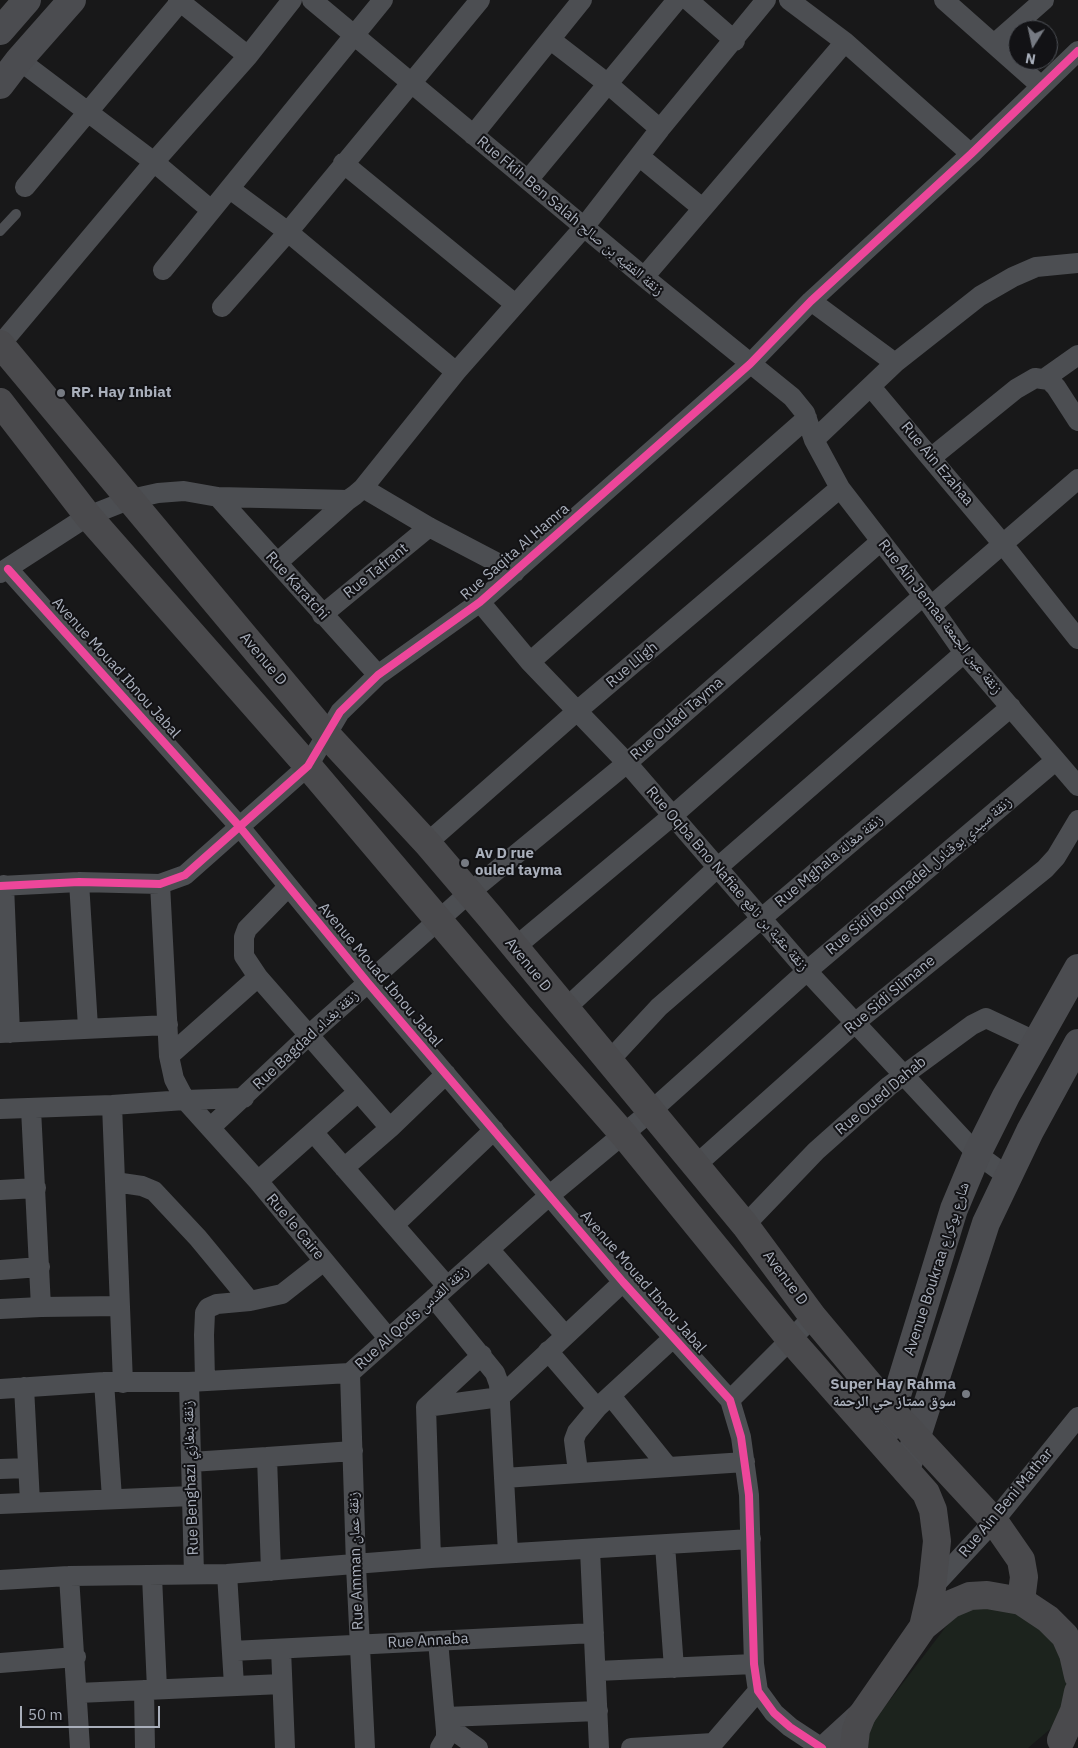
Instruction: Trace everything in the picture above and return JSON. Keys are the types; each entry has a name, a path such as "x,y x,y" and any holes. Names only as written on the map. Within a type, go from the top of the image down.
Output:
{"main road":[{"name":"Avenue D","path":"0,345 326,734 427,844 469,893 745,1225 813,1317 891,1410 994,1521 1021,1560 1024,1577 1021,1601"},
{"path":"0,402 88,516 308,766 518,1014 624,1135 790,1339 926,1493 933,1510 937,1540 932,1588 923,1627"},
{"path":"854,1748 856,1730 862,1715 923,1627 951,1604 970,1596 987,1595 1021,1601 1048,1619 1064,1636 1073,1654 1078,1676"},
{"path":"1048,1619 1078,1623"},
{"path":"1063,1738 1074,1711 1078,1692"}],"street":[{"path":"0,85 19,60 72,0"},
{"path":"0,345 154,162 248,56 292,0"},
{"name":"Rue Fkih Ben Salah زنقة الفقيه بن صالح","path":"312,0 644,277 792,397 807,418 814,440"},
{"path":"163,270 384,0"},
{"path":"222,307 288,232 343,163 480,0"},
{"path":"473,135 582,0"},
{"path":"528,180 678,0"},
{"path":"688,0 735,40"},
{"path":"277,563 356,494 456,372 584,227 766,0"},
{"path":"789,0 845,42 971,154"},
{"path":"944,0 1041,86"},
{"path":"994,44 1044,0"},
{"path":"25,187 89,113 179,1 248,56"},
{"path":"0,31 20,3"},
{"path":"551,40 608,84 660,130"},
{"path":"644,277 845,42"},
{"name":"Rue Saqita Al Hamra","path":"160,884 185,875 308,766 340,712 378,675 480,602 516,572 750,364 811,301 971,154 1078,51"},
{"path":"19,60 154,162 211,210"},
{"path":"640,156 702,208"},
{"path":"343,163 515,304"},
{"path":"230,189 288,232 456,372"},
{"path":"814,440 896,363 980,296 1013,277 1036,267 1078,263"},
{"path":"811,301 896,363"},
{"path":"932,457 1016,390 1034,378 1044,378 1078,355"},
{"path":"1044,378 1056,387 1078,421"},
{"name":"Rue Ain Ezahaa","path":"872,387 932,457 1078,640"},
{"path":"530,662 807,418"},
{"name":"Rue Ain Jemaa زنقة عين الجمعة","path":"814,440 840,488 927,601 964,653 1078,786"},
{"path":"514,948 927,601 1002,543 1078,479"},
{"name":"Rue Lligh","path":"427,844 576,712 840,488"},
{"path":"4,571 88,516 131,500 158,493 184,491 218,496 356,494 429,527 516,572"},
{"name":"Rue Karatchi","path":"218,496 322,615 378,675"},
{"name":"Rue Tafrant","path":"322,615 429,527"},
{"name":"Rue Oulad Tayma","path":"469,893 626,763 881,541"},
{"name":"Avenue Mouad Ibnou Jabal","path":"4,571 239,826 368,983 623,1282 672,1339 730,1400"},
{"name":"Rue Oqba Bno Nafiae زنقة عقبة بن نافع","path":"480,602 530,662 626,763 671,817 763,917 807,970 978,1154 1007,1176"},
{"path":"565,1009 717,868 964,653"},
{"name":"Rue Mghala زنقة مغالة","path":"608,1062 659,1007 1011,707"},
{"name":"Rue Sidi Bouqnadel زنقة سيدي بوقنادل","path":"650,1112 807,970 1055,761"},
{"name":"Rue Sidi Slimane","path":"696,1166 856,1022 1045,870 1056,857 1078,820"},
{"path":"79,882 88,1028"},
{"path":"168,1025 5,1033 2,885 79,882 160,884 168,1025 169,1056 174,1080 185,1100 206,1122"},
{"path":"288,886 258,916 244,936 244,956 258,977 390,1128"},
{"name":"Rue Bagdad زنقة بغداد","path":"206,1122 244,1098 309,1035 440,921 469,893"},
{"name":"Avenue Boukraa شارع بوكراع","path":"882,1444 954,1209 1006,1096 1078,968"},
{"path":"169,1056 258,977"},
{"name":"Rue Oued Dahab","path":"745,1225 816,1151 903,1074 972,1025 986,1018 1037,1042"},
{"path":"906,1470 919,1438 983,1232 1007,1176 1077,1048"},
{"path":"344,1168 390,1128 446,1074"},
{"path":"258,1182 358,1092"},
{"path":"0,1109 244,1098"},
{"path":"112,1105 120,1306 114,1382 112,1498"},
{"path":"31,1109 41,1307"},
{"name":"Rue Al Qods زنقة القدس","path":"0,1388 114,1382 197,1382 350,1373 550,1195 650,1112"},
{"name":"Rue le Caire","path":"206,1122 388,1338"},
{"path":"394,1225 494,1130"},
{"path":"313,1132 394,1225 495,1373 500,1397 508,1554"},
{"path":"115,1182 142,1186 154,1191 198,1238 250,1301 282,1294 324,1261"},
{"path":"0,1190 36,1188"},
{"path":"489,1249 566,1335"},
{"path":"0,1270 40,1267"},
{"path":"426,1407 500,1397 623,1282"},
{"name":"Rue Benghazi زنقة بنغازي","path":"194,1574 191,1462 197,1382 206,1310 212,1305 250,1301"},
{"path":"0,1309 120,1306"},
{"path":"813,1317 730,1400 745,1462 751,1539 754,1664 758,1691 766,1704 790,1727 822,1748"},
{"path":"578,1472 575,1436 604,1402 672,1339"},
{"path":"548,1351 604,1402 668,1467"},
{"path":"431,1558 426,1407 482,1355"},
{"name":"Rue Amman زنقة عمان","path":"350,1373 356,1566 365,1748"},
{"path":"24,1387 30,1502"},
{"name":"Rue Ain Beni Mathar","path":"932,1588 994,1521 1078,1417"},
{"path":"191,1462 352,1451"},
{"path":"267,1457 271,1571"},
{"path":"504,1478 745,1462"},
{"path":"0,1469 28,1468"},
{"path":"0,1504 192,1496"},
{"path":"0,1580 69,1576 226,1574 356,1566 431,1558 751,1539"},
{"path":"665,1545 674,1668"},
{"path":"590,1550 599,1748"},
{"path":"226,1574 234,1685"},
{"path":"69,1576 76,1657 80,1748"},
{"path":"145,1748 150,1690 152,1576"},
{"name":"Rue Annaba","path":"232,1651 594,1633"},
{"path":"438,1641 446,1721 446,1738 440,1748"},
{"path":"281,1649 285,1748"},
{"path":"0,1663 76,1657"},
{"path":"597,1671 754,1664"},
{"path":"78,1693 282,1684"},
{"path":"630,1748 711,1745 758,1691"},
{"path":"446,1721 598,1711"},
{"path":"826,1748 862,1715"},
{"path":"446,1721 478,1748"}],"lane":[{"path":"0,231 16,214"}],"shaded area":[{"path":"990,1604 1023,1611 1047,1626 1070,1675 1069,1701 1055,1725 1028,1748 868,1748 870,1726 958,1611"}],"cycle path":[{"path":"0,886 79,882 160,884 185,875 308,766 340,712 378,675 480,602 750,364 811,301 971,154 1078,51"},
{"path":"8,569 239,826 368,983 623,1282 730,1400 741,1437 749,1495 754,1664 758,1691 774,1713 790,1727 822,1748"}],"place":[{"name":"RP. Hay Inbiat","path":"61,393"},
{"name":"Av D rue ouled tayma","path":"465,863"},
{"name":"Super Hay Rahma سوق ممتاز حي الرحمة","path":"966,1394"}]}
